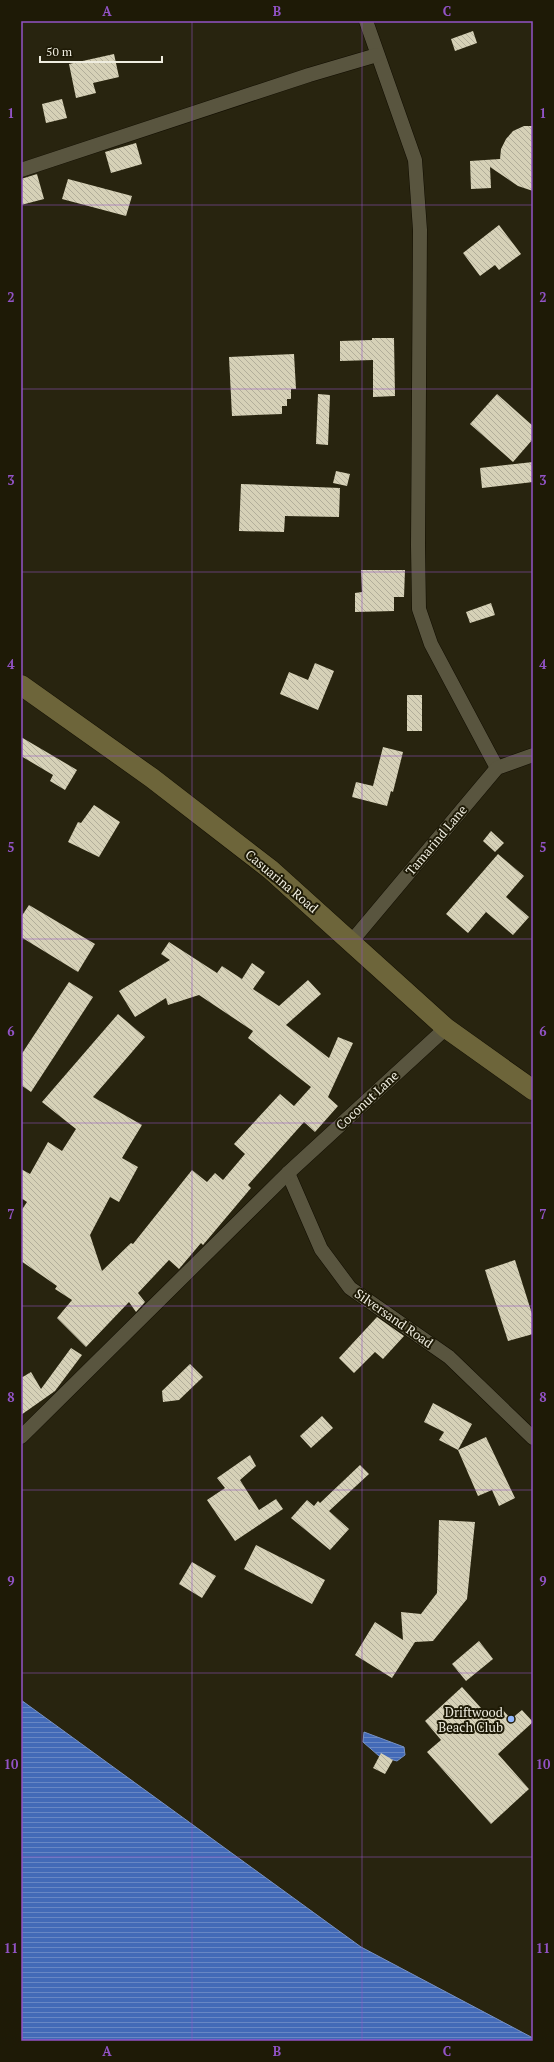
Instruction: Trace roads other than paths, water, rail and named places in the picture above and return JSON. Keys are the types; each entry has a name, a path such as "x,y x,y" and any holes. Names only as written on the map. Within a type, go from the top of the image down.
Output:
{"street":[{"path":"366,21 415,160 420,230 419,609 431,644 497,768 533,755"},
{"path":"21,170 310,75 377,55"},
{"name":"Casuarina Road","path":"21,685 152,778 271,870 446,1028 533,1090"},
{"name":"Tamarind Lane","path":"352,942 497,768"},
{"name":"Coconut Lane","path":"21,1437 288,1173 446,1028"},
{"name":"Silversand Road","path":"288,1173 321,1249 350,1288 449,1357 533,1438"}],"water":[{"path":"21,1700 361,1947 533,2038 533,2041 21,2041"},
{"path":"364,1732 404,1747 405,1755 397,1761 379,1756 363,1742"}],"place":[{"name":"Driftwood Beach Club","path":"511,1719"}]}
